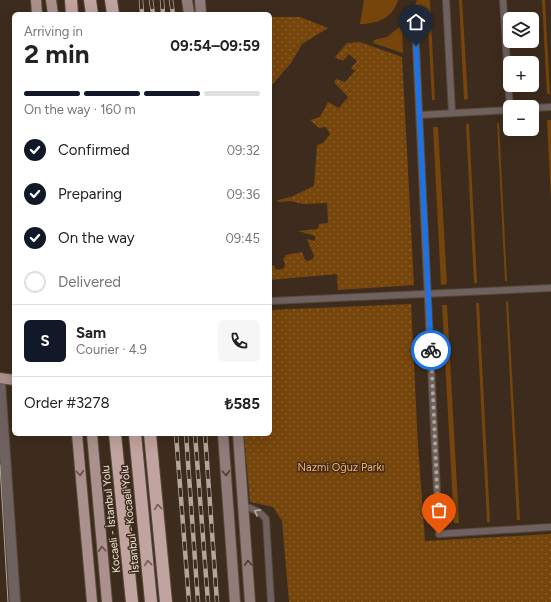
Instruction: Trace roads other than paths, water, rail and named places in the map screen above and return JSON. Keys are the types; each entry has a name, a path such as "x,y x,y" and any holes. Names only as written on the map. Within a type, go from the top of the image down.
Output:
{"highway":[{"path":"71,0 72,12"},
{"path":"90,0 92,12"},
{"path":"111,0 113,12"},
{"name":"Kocaeli - İstanbul Yolu","path":"115,436 132,602"},
{"name":"İstanbul - Kocaeli Yolu","path":"135,436 151,602"},
{"path":"150,436 166,602"}],"main road":[{"path":"36,0 37,12"},
{"path":"51,0 53,12"},
{"path":"187,0 189,12"},
{"path":"200,0 201,12"},
{"path":"0,378 12,380"},
{"path":"77,436 92,602"},
{"path":"92,436 106,602"},
{"path":"223,436 235,602"},
{"path":"238,436 250,602"}],"street":[{"path":"0,382 15,602"}],"lane":[{"path":"446,0 452,113"},
{"path":"503,0 509,100"},
{"path":"415,25 439,534 551,527"},
{"path":"539,108 551,107"},
{"path":"420,115 503,110"},
{"path":"272,300 551,288"},
{"path":"244,506 256,510 266,519 271,602"}],"tram line":[{"path":"0,465 8,602"}],"railway":[{"path":"141,0 142,12"},
{"path":"151,0 153,12"},
{"path":"162,0 163,12"},
{"path":"171,0 173,12"},
{"path":"176,436 189,602"},
{"path":"186,436 198,602"},
{"path":"195,436 208,602"},
{"path":"205,436 217,602"}],"park label":[{"name":"Nazmi Oğuz Parkı","path":"341,467"}]}
